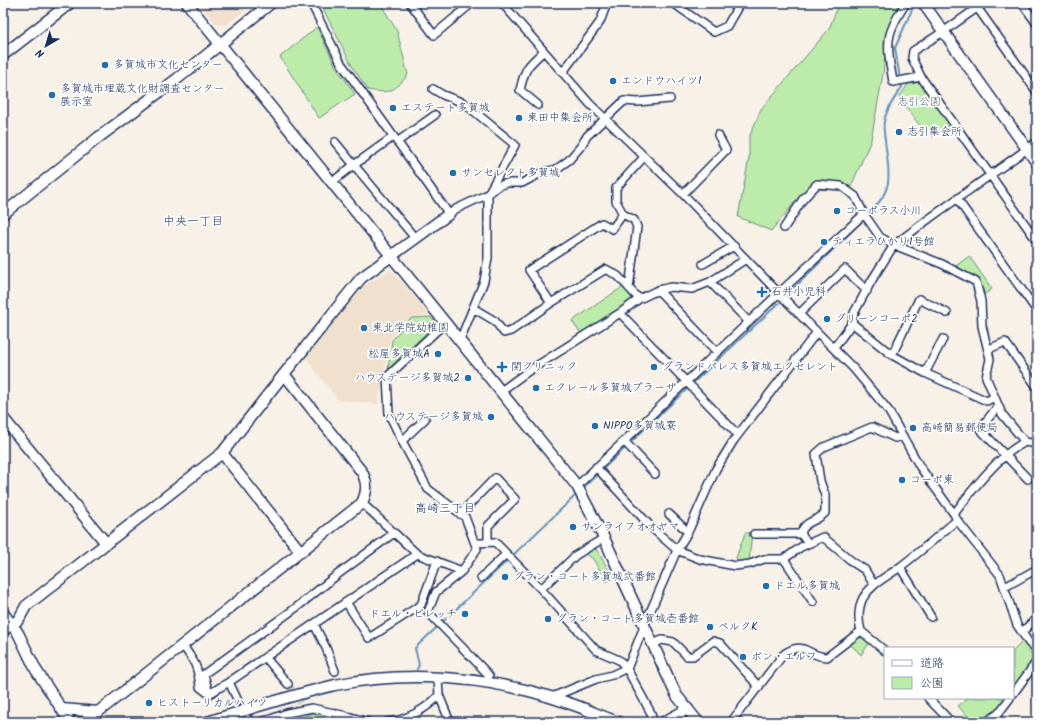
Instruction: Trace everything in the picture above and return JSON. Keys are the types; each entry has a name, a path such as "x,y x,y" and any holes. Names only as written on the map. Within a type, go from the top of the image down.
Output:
{"street":[{"path":"3,55 70,3"},
{"path":"187,3 577,486 604,538 673,688 698,722"},
{"path":"3,214 99,137 177,79 271,3"},
{"path":"311,3 341,63 449,214"},
{"path":"410,3 434,35 472,3"},
{"path":"502,3 590,104 683,194 854,369 888,410 920,467 1000,575 1017,624 1029,644 1037,648"},
{"path":"563,72 600,22 607,3"},
{"path":"673,3 714,32 727,26 740,3"},
{"path":"906,3 900,11 889,40 888,55 893,82 921,77"},
{"path":"923,3 1037,163"},
{"path":"984,3 976,5 943,32 913,51 912,58 921,77 1037,241"},
{"path":"1022,3 1037,24"},
{"path":"976,5 1037,92"},
{"path":"538,105 520,90 528,65 544,51"},
{"path":"433,89 443,95 464,103 515,145 488,194 488,258 484,281 460,340"},
{"path":"3,632 19,619 26,606 222,453 361,278 456,209 488,194 498,186 507,183 522,183 543,172 555,170 569,160 587,136 605,117 624,101 637,102 670,99"},
{"path":"332,182 395,139 435,115"},
{"path":"683,194 726,150 718,135"},
{"path":"335,142 415,238"},
{"path":"834,348 852,323 854,313 867,292 872,280 894,245 1037,142"},
{"path":"628,288 637,227 634,220 623,214 616,201 616,188 644,156"},
{"path":"784,228 803,199 817,184 841,186 855,196 864,214 880,237 894,245 942,264 976,282 981,301 982,326 989,349 990,359 986,377 1002,414 1025,442"},
{"path":"958,199 1037,311"},
{"path":"551,303 529,270 602,223 612,229 623,214"},
{"path":"577,486 599,471 624,441 690,384 717,352 864,214"},
{"path":"703,264 734,246"},
{"path":"501,391 527,372 639,299 658,290 671,287 692,289 710,282 746,259"},
{"path":"473,308 494,321 504,333 511,331 551,303 606,269 618,276 639,299"},
{"path":"799,314 845,269 867,292"},
{"path":"710,282 748,322"},
{"path":"658,290 717,352"},
{"path":"892,355 919,299 947,313"},
{"path":"620,312 738,435"},
{"path":"446,322 386,377 389,414 428,489 465,517 476,543 477,548 462,571 436,592 428,612 485,671 488,676 486,682"},
{"path":"852,323 892,355 925,373 987,401 994,397"},
{"path":"552,697 596,679 612,676 627,669 677,550 688,532 716,469 738,435 817,332"},
{"path":"925,373 943,339"},
{"path":"989,349 1005,342 1037,387"},
{"path":"62,709 98,712 362,503 366,493 366,481 362,472 284,374"},
{"path":"998,406 980,429 1028,479"},
{"path":"3,418 106,543"},
{"path":"402,441 425,419"},
{"path":"808,544 801,534 802,528 807,523 822,517 825,513 825,496 820,481 816,454 824,447 872,427 895,438 902,436"},
{"path":"624,441 655,474"},
{"path":"884,650 861,631 860,609 863,599 874,585 900,567 956,517 969,494 1014,447 1025,442 1037,444"},
{"path":"222,453 301,552"},
{"path":"599,471 652,528 677,550 700,559 735,566 764,560 784,559 808,544 823,537 854,563 865,570 874,585"},
{"path":"460,514 495,478 515,499 488,526 488,542"},
{"path":"362,503 417,554 462,571"},
{"path":"669,514 688,532"},
{"path":"208,694 204,674 297,607 394,533"},
{"path":"754,534 801,534"},
{"path":"540,589 576,555 604,538"},
{"path":"476,543 495,542 596,650 619,660 627,669 651,713 653,722"},
{"path":"208,694 229,682 417,554"},
{"path":"481,578 509,557"},
{"path":"784,559 813,602"},
{"path":"346,602 369,638 421,605 437,561"},
{"path":"900,567 931,617"},
{"path":"1005,587 1037,569"},
{"path":"3,613 18,633 36,670 70,722"},
{"path":"1022,632 1037,618"},
{"path":"314,624 335,670"},
{"path":"731,722 759,688 783,655 790,650 795,648 808,650 821,657 827,657 861,631"},
{"path":"653,644 662,640 673,642 687,656 693,656 713,641 720,643 759,688"},
{"path":"183,646 195,662 200,687 208,694"},
{"path":"265,657 288,684"},
{"path":"1014,693 1037,661"},
{"path":"207,722 301,694 335,686 370,680 408,677 486,682 517,688 552,697 620,722"},
{"path":"438,678 439,695 450,722"},
{"path":"229,682 238,701"},
{"path":"387,722 395,722 418,712 435,700 439,695"},
{"path":"929,699 951,722"},
{"path":"986,722 998,714 1009,699"},
{"path":"259,722 271,720 302,706 368,722"},
{"path":"664,722 688,709"},
{"path":"998,714 998,722"}],"shaded area":[{"path":"199,3 254,3 226,25 216,24"},
{"name":"東北学院幼稚園","path":"388,271 393,272 429,315 410,317 390,339 378,404 338,400 305,357 362,287"}],"green space":[{"path":"320,3 380,3 397,31 408,75 399,85 391,90 381,92 368,90 352,66"},
{"path":"839,3 898,3 887,40 883,74 871,140 850,189 805,190 771,231 738,217 749,158 749,138 761,109 829,29"},
{"path":"317,27 335,65 355,94 319,118 280,57"},
{"name":"志引公園","path":"922,82 950,124 932,137 924,131 899,98 908,84"},
{"path":"969,256 992,289 985,294 979,280 956,266"},
{"path":"624,286 633,299 582,335 572,321"},
{"path":"431,317 436,324 388,369 392,340 411,318"},
{"path":"745,533 752,533 749,561 738,562 736,558"},
{"path":"592,548 597,550 613,578 606,582 593,559 585,553"},
{"path":"861,635 870,642 861,655 849,643"},
{"path":"1023,641 1034,659 1014,688 1014,650"},
{"path":"967,699 1006,699 993,715 979,722 973,722 958,706"},
{"path":"328,708 357,722 288,722"}],"waterway":[{"path":"900,79 895,48 914,5"},
{"path":"871,211 879,203 887,186 888,170 884,122 889,108 902,87 901,83"},
{"path":"788,294 863,220"},
{"path":"692,384 779,303"},
{"path":"632,441 689,387"},
{"path":"585,486 624,449"},
{"path":"512,556 575,496"},
{"path":"417,669 419,665 415,648 509,559"}],"tunnel":[{"path":"288,684 300,703"}],"place":[{"name":"多賀城市文化センター","path":"105,65"},
{"name":"エンドウハイツ1","path":"613,81"},
{"name":"多賀城市埋蔵文化財調査センター 展示室","path":"52,95"},
{"name":"エステート多賀城","path":"393,108"},
{"name":"東田中集会所","path":"519,118"},
{"name":"志引集会所","path":"899,132"},
{"name":"サンセレクト多賀城","path":"453,173"},
{"name":"コーポラス小川","path":"837,211"},
{"name":"ティエラひかり1号館","path":"824,242"},
{"name":"石井小児科","path":"762,292"},
{"name":"グリーンコーポ2","path":"827,319"},
{"name":"東北学院幼稚園","path":"364,328"},
{"name":"松屋多賀城A","path":"438,354"},
{"name":"関クリニック","path":"502,367"},
{"name":"グランドパレス多賀城エクセレント","path":"654,367"},
{"name":"ハウステージ多賀城2","path":"468,378"},
{"name":"エクレール多賀城プラーザ","path":"536,388"},
{"name":"ハウステージ多賀城","path":"491,417"},
{"name":"NIPPO多賀城寮","path":"595,426"},
{"name":"高崎簡易郵便局","path":"913,428"},
{"name":"コーポ東","path":"902,480"},
{"name":"サンライフオオヤマ","path":"573,527"},
{"name":"グラン・コート多賀城弐番館","path":"505,577"},
{"name":"ドエル多賀城","path":"766,586"},
{"name":"ドエル・ビレッチ","path":"465,614"},
{"name":"グラン・コート多賀城壱番館","path":"548,619"},
{"name":"ベルクK","path":"710,627"},
{"name":"ボン・エルフ","path":"743,657"},
{"name":"ヒストーリカルハイツ","path":"149,703"}],"district":[{"name":"中央一丁目","path":"193,221"},
{"name":"高崎三丁目","path":"445,508"}]}
